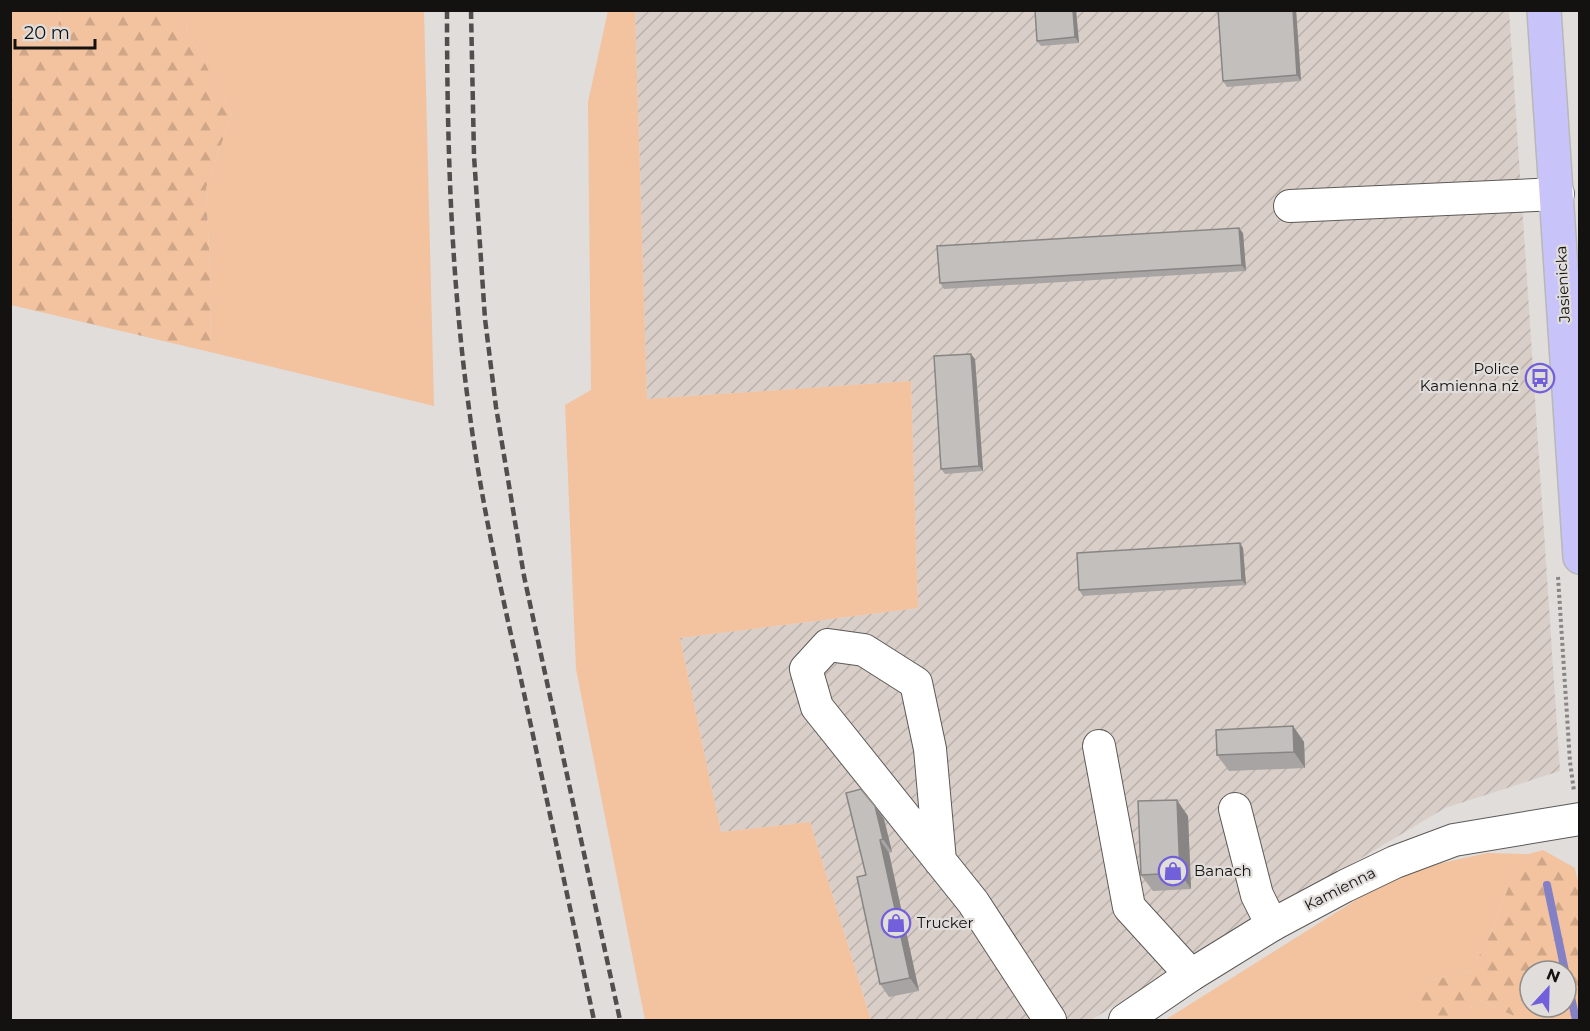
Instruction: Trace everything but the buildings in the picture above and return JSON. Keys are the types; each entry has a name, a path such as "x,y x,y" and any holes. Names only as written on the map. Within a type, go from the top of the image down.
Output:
{"main road":[{"name":"Jasienicka","path":"1544,10 1558,194 1580,557"}],"street":[{"path":"1290,206 1558,194"},
{"path":"940,861 930,748 916,683 864,650 828,645 806,669 818,707 940,861 973,902 1050,1020"},
{"path":"1099,746 1129,907 1191,975"},
{"path":"1235,809 1257,895 1272,925"},
{"name":"Kamienna","path":"1125,1020 1191,975 1272,925 1395,862 1455,840 1580,819"}],"shaded area":[{"path":"635,11 1509,11 1560,771 1445,808 1091,1020 871,1020 810,822 721,832 680,638 918,608 911,381 647,399"}],"green space":[{"path":"10,11 61,11 54,49 20,41 11,33"},
{"path":"61,11 177,11 232,114 206,188 211,292 210,352 11,305 11,33 20,41 54,49"},
{"path":"177,11 424,11 434,406 210,352 211,292 206,188 232,114"},
{"path":"608,11 635,11 647,399 911,381 918,608 680,638 721,832 810,822 871,1020 645,1020 576,669 565,405 591,390 588,102"},
{"path":"1543,850 1575,868 1579,887 1579,1020 1521,1019 1578,1019 1578,959 1518,959 1518,1018 1479,1000 1459,1018 1433,1019 1423,1015 1418,1002 1425,982 1471,971 1490,935 1512,878 1529,854"},
{"path":"1487,853 1529,854 1512,878 1490,935 1471,971 1425,982 1459,1018 1479,1000 1523,1020 1165,1020 1383,883 1424,867"}],"waterway":[{"path":"1547,885 1562,959"}],"railway":[{"path":"447,10 449,163 454,264 475,450 486,517 594,1020"},
{"path":"471,10 474,156 485,319 496,407 524,576 620,1020"}],"place":[{"name":"Police Kamienna nż","path":"1540,378"},
{"name":"Banach","path":"1173,871"},
{"name":"Trucker","path":"896,923"}]}
